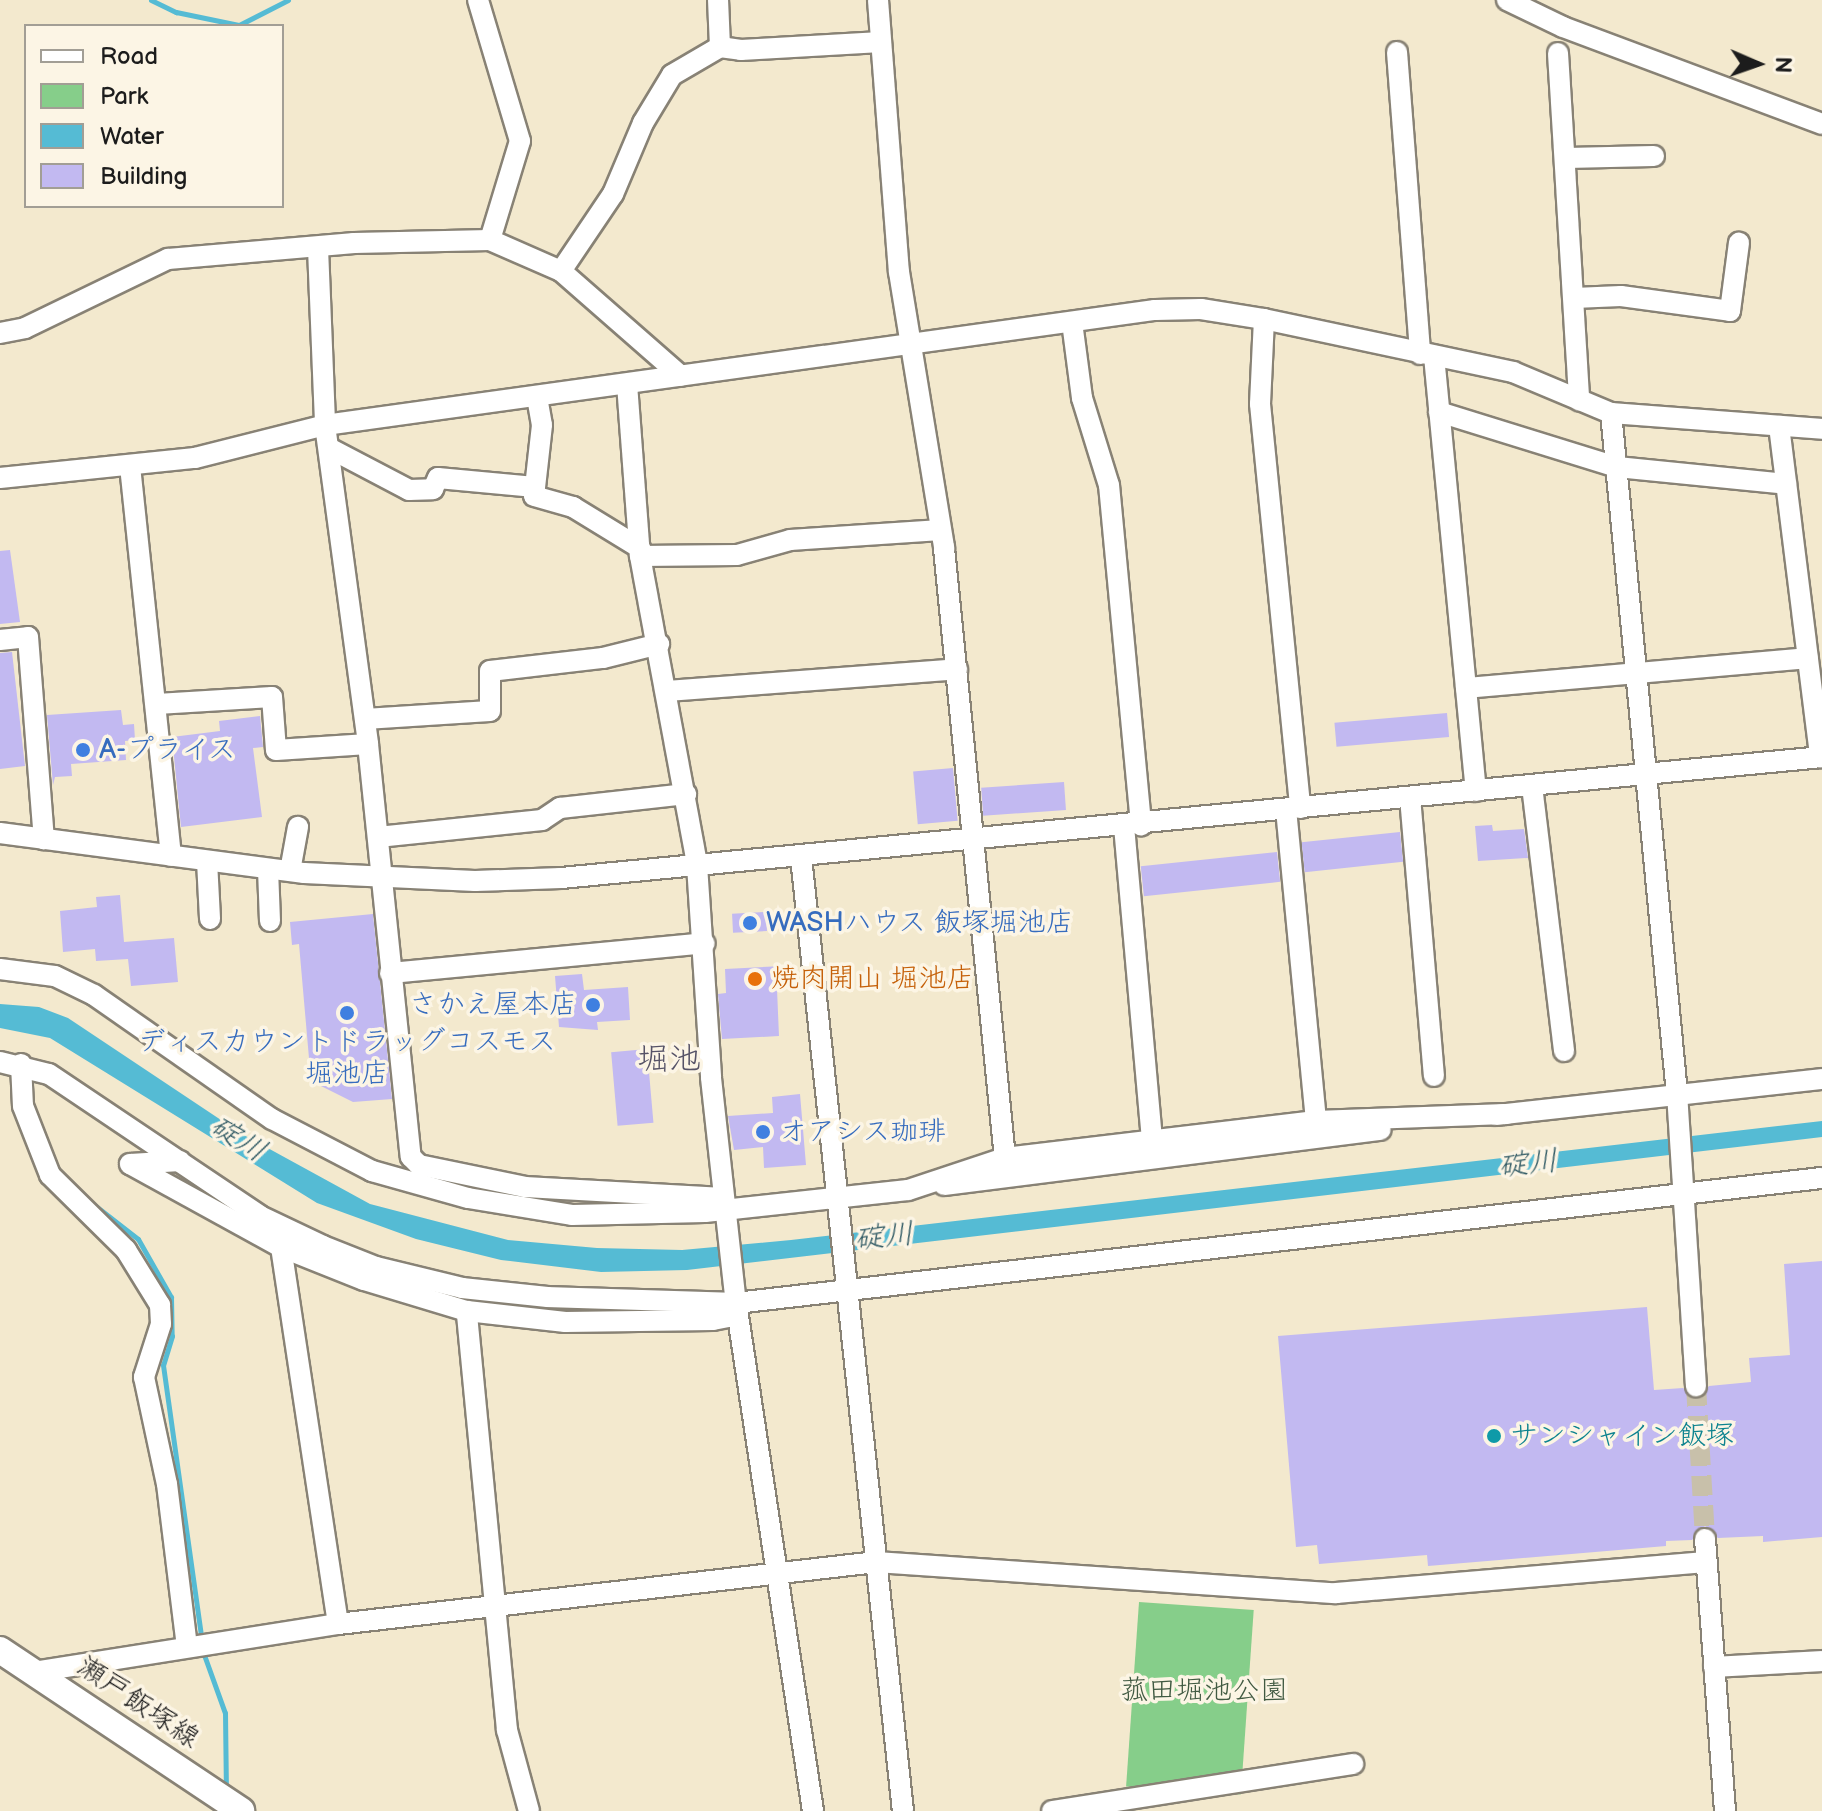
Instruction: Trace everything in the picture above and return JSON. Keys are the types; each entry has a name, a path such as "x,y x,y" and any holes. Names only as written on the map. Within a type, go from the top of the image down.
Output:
{"main road":[{"name":"瀬戸飯塚線","path":"2,1653 238,1809"}],"street":[{"path":"478,0 520,141 490,240"},
{"path":"718,0 720,47"},
{"path":"878,0 909,347 941,530 1005,1158"},
{"path":"1507,0 1563,27 1822,124"},
{"path":"561,271 613,194 643,123 672,75 720,47 741,50 881,42"},
{"path":"1397,52 1427,355 1439,412 1476,791"},
{"path":"1558,53 1579,400"},
{"path":"1566,158 1654,156"},
{"path":"0,333 25,328 168,259 490,240 561,271 681,376"},
{"path":"1574,298 1621,296 1730,311 1739,243"},
{"path":"318,248 325,425 331,449 368,744 407,1148 419,1165 587,1195 725,1207"},
{"path":"0,478 195,458 325,425 909,347 1155,310 1201,309 1264,319 1513,372 1611,413 1822,429"},
{"path":"1264,319 1260,404 1316,1121"},
{"path":"1072,322 1082,398 1109,485 1152,1140"},
{"path":"627,384 640,552 697,865 705,943 711,1078 736,1305 813,1811"},
{"path":"537,397 542,425 534,496 573,507 640,552 737,555 790,540 941,530"},
{"path":"1439,412 1617,467 1786,484"},
{"path":"1611,413 1677,1095 1696,1386"},
{"path":"0,833 268,869 381,879 561,878 1821,757 1779,426"},
{"path":"331,449 409,490 433,489 438,478 535,487"},
{"path":"130,466 171,856"},
{"path":"0,640 28,637 44,839"},
{"path":"365,719 490,711 490,671 603,658 659,644"},
{"path":"1466,688 1637,676 1808,658"},
{"path":"667,691 957,669"},
{"path":"157,704 272,697 276,750 368,744"},
{"path":"1532,786 1564,1051"},
{"path":"378,837 542,820 560,808 686,794"},
{"path":"1410,797 1434,1076"},
{"path":"290,871 298,827"},
{"path":"801,857 903,1811"},
{"path":"207,861 210,919"},
{"path":"268,869 270,921"},
{"path":"390,973 705,943"},
{"path":"0,969 55,976 94,995 272,1119 372,1171 468,1198 572,1215 643,1216 837,1199 1507,1114 1822,1079"},
{"path":"0,1062 21,1064 49,1074 260,1216 376,1267 462,1288 548,1297 736,1305 847,1285 1683,1190 1822,1178"},
{"path":"21,1064 23,1106 50,1175 126,1250 160,1305 161,1324 144,1377 167,1484 195,1645"},
{"path":"908,1190 1005,1158 1316,1121 1507,1114"},
{"path":"180,1161 130,1164 281,1247 364,1280 467,1311 565,1322 713,1320 736,1305"},
{"path":"281,1247 338,1624"},
{"path":"467,1311 507,1730 529,1811"},
{"path":"1705,1539 1725,1811"},
{"path":"34,1672 338,1624 775,1570 876,1562 1336,1593 1706,1562"},
{"path":"1714,1667 1822,1661"},
{"path":"1052,1811 1353,1764"}],"green space":[{"name":"菰田堀池公園","path":"1139,1602 1254,1610 1241,1795 1126,1787"}],"water":[{"name":"碇川","path":"0,1004 39,1007 68,1018 242,1134 370,1204 508,1240 597,1248 682,1250 791,1240 1822,1121 1822,1137 687,1270 601,1272 501,1260 416,1239 317,1203 50,1038 0,1028"}],"building":[{"path":"10,550 20,622 0,624 0,551"},
{"path":"12,652 25,766 0,769 0,653"},
{"name":"A-プライス","path":"121,710 123,725 134,724 135,740 125,741 126,760 71,764 72,776 55,777 53,785 47,715"},
{"path":"1447,713 1449,737 1337,747 1334,723"},
{"path":"260,716 263,747 253,748 262,817 181,827 172,737 220,731 219,721"},
{"path":"953,768 958,821 918,824 913,771"},
{"path":"1064,782 1066,810 983,816 981,788"},
{"path":"1492,825 1493,831 1524,829 1528,858 1478,861 1475,826"},
{"path":"1400,832 1403,862 1305,872 1302,842"},
{"path":"1277,852 1280,882 1144,896 1141,866"},
{"path":"120,895 124,942 174,938 178,982 131,986 128,959 96,961 95,949 63,952 60,911 97,907 96,897"},
{"name":"WASHハウス 飯塚堀池店","path":"766,912 767,931 733,933 732,914"},
{"name":"ディスカウントドラッグコスモス 堀池店","path":"373,914 392,1099 353,1102 311,1081 299,944 292,945 290,922"},
{"path":"783,966 784,989 777,989 779,1036 722,1039 718,994 726,993 725,969"},
{"name":"さかえ屋本店","path":"582,974 584,990 628,987 630,1020 597,1022 598,1030 559,1027 555,976"},
{"path":"647,1049 653,1123 618,1126 611,1052"},
{"name":"オアシス珈琲","path":"800,1094 806,1165 764,1168 763,1147 734,1150 728,1116 773,1113 772,1097"},
{"path":"1822,1261 1822,1537 1763,1542 1763,1536 1718,1538 1705,1526 1692,1540 1666,1541 1666,1546 1428,1566 1427,1555 1319,1564 1317,1545 1296,1547 1278,1336 1647,1307 1654,1390 1683,1388 1698,1399 1709,1386 1751,1382 1749,1358 1790,1355 1784,1264"}],"waterway":[{"path":"151,0 176,12 234,24"},
{"path":"241,24 288,0"},
{"path":"93,1204 138,1239 171,1297 172,1336 163,1365 202,1642"},
{"path":"203,1652 225,1713 226,1790"}],"tunnel":[{"path":"1696,1386 1705,1539"}],"place":[{"name":"A-プライス","path":"83,750"},
{"name":"WASHハウス 飯塚堀池店","path":"750,923"},
{"name":"焼肉開山 堀池店","path":"755,979"},
{"name":"さかえ屋本店","path":"593,1005"},
{"name":"ディスカウントドラッグコスモス 堀池店","path":"347,1013"},
{"name":"オアシス珈琲","path":"763,1132"},
{"name":"サンシャイン飯塚","path":"1494,1436"}],"district":[{"name":"堀池","path":"669,1060"}]}
